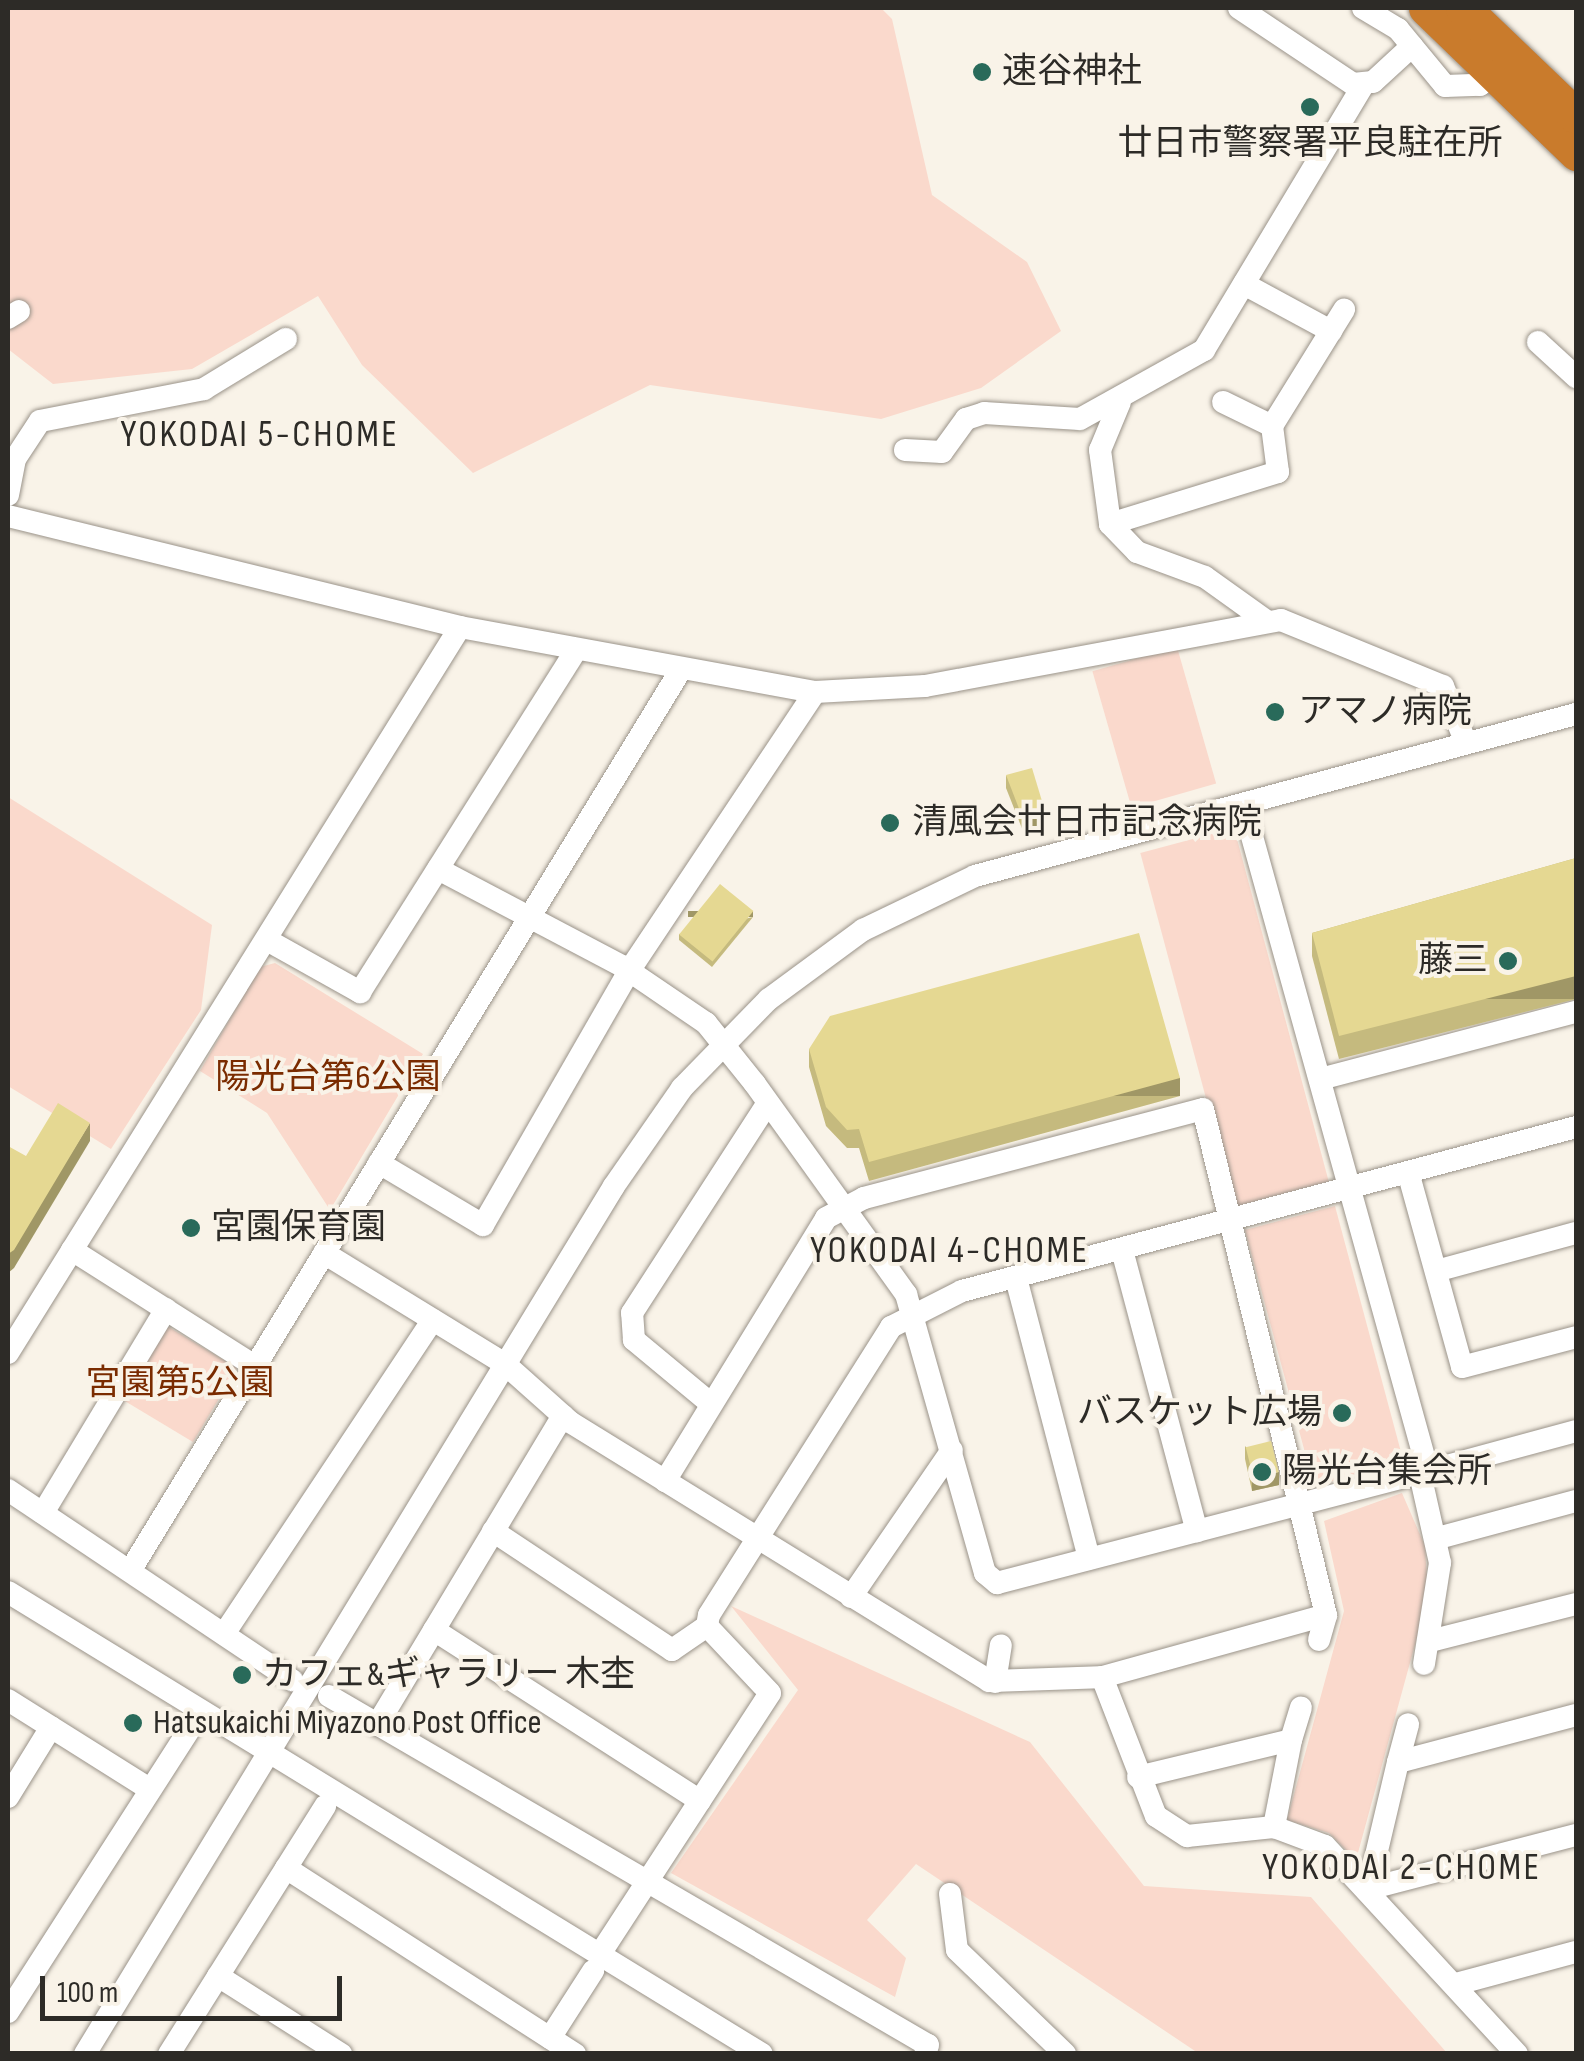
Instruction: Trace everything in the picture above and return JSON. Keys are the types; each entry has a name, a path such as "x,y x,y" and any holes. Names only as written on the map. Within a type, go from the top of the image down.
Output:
{"highway":[{"path":"1426,8 1576,116"},
{"path":"1463,8 1504,66 1576,154"}],"street":[{"path":"1239,8 1363,85"},
{"path":"1363,8 1412,46 1445,86 1504,66"},
{"path":"905,450 942,452 966,419 984,413 1080,419 1120,402 1204,350 1363,85 1412,46"},
{"path":"1244,284 1332,331"},
{"path":"1110,524 1278,472 1272,426 1344,310"},
{"path":"8,495 12,458 40,422 204,388 286,339"},
{"path":"1538,342 1576,378"},
{"path":"1120,402 1100,450 1110,524 1137,552 1205,577 1265,620 1443,686 1466,744"},
{"path":"1223,402 1272,426"},
{"path":"8,516 460,627 816,692 924,686 1265,620"},
{"path":"8,1353 460,627"},
{"path":"268,940 360,992 576,650"},
{"path":"130,1571 680,670"},
{"path":"379,1163 483,1225 629,971 816,692"},
{"path":"85,2054 656,1122 722,1042 832,950 936,893 1243,804 1576,714"},
{"path":"1243,804 1424,1473 1438,1538 1427,1652 1576,1604"},
{"path":"438,869 629,971 722,1042 844,1208 913,1313 985,1573 998,1594 1089,1559 1576,1432"},
{"path":"1320,1079 1576,1012"},
{"path":"710,1403 634,1340 632,1313 768,1103"},
{"path":"664,1481 802,1248 844,1208 1203,1109 1326,1615 1319,1640"},
{"path":"493,1531 672,1650 706,1626 755,1537 876,1343 913,1313 1016,1278 1576,1127"},
{"path":"1408,1172 1462,1367 1576,1337"},
{"path":"1436,1270 1576,1232"},
{"path":"72,1250 255,1366"},
{"path":"1122,1250 1197,1531"},
{"path":"324,1253 505,1364 563,1416 664,1481 995,1682 1102,1676 1326,1615"},
{"path":"1016,1278 1089,1559"},
{"path":"43,1514 166,1309"},
{"path":"224,1634 432,1320"},
{"path":"377,1724 563,1416"},
{"path":"850,1597 952,1450"},
{"path":"8,1490 292,1680"},
{"path":"1438,1538 1576,1501"},
{"path":"8,1592 271,1752 596,1963 762,2054"},
{"path":"550,2038 770,1693 706,1626"},
{"path":"434,1630 700,1801"},
{"path":"995,1682 1001,1645"},
{"path":"1102,1676 1156,1816 1187,1836 1274,1827 1325,1846 1460,1983 1517,2054"},
{"path":"329,1696 928,2045 924,2054"},
{"path":"8,1700 148,1788"},
{"path":"1274,1827 1300,1708"},
{"path":"1398,1762 1576,1715"},
{"path":"8,2012 148,1788 195,1721"},
{"path":"1368,1889 1408,1724"},
{"path":"8,1796 51,1727"},
{"path":"1138,1777 1291,1740"},
{"path":"170,2054 325,1806"},
{"path":"1368,1889 1576,1835"},
{"path":"286,1868 575,2054"},
{"path":"950,1894 957,1950 1064,2054"},
{"path":"1460,1983 1576,1952"},
{"path":"218,1976 341,2054"}],"green space":[{"path":"8,8 881,8 892,19 932,195 1027,262 1061,331 981,388 881,419 650,385 473,473 362,365 318,296 192,369 53,384 8,349"},
{"path":"1177,647 1216,783 1132,808 1092,671"},
{"path":"8,797 212,925 201,1010 111,1149 8,1086"},
{"path":"1234,828 1329,1182 1235,1207 1140,853"},
{"name":"陽光台第6公園","path":"275,963 423,1054 330,1210 267,1113 200,1071 260,967"},
{"path":"1335,1206 1401,1452 1393,1465 1314,1486 1245,1230"},
{"name":"宮園第5公園","path":"167,1326 237,1368 193,1442 123,1400"},
{"path":"1402,1493 1425,1546 1428,1597 1356,1860 1329,1833 1287,1820 1344,1611 1324,1521"},
{"path":"731,1606 1030,1742 1144,1886 1311,1897 1447,2053 1198,2053 916,1864 867,1920 906,1958 895,1997 671,1873 798,1690"}],"building":[{"path":"1032,768 1045,811 1023,819 1006,775"},
{"path":"1576,858 1576,976 1339,1036 1312,933"},
{"path":"720,884 753,911 713,962 679,935"},
{"path":"1139,933 1180,1078 869,1162 859,1129 847,1130 826,1107 809,1049 830,1016"},
{"path":"58,1103 90,1123 8,1254 8,1146 26,1156"},
{"path":"1271,1441 1279,1472 1254,1478 1246,1447"}],"place":[{"name":"速谷神社","path":"982,72"},
{"name":"廿日市警察署平良駐在所","path":"1310,107"},
{"name":"アマノ病院","path":"1275,712"},
{"name":"清風会廿日市記念病院","path":"890,823"},
{"name":"藤三","path":"1508,961"},
{"name":"宮園保育園","path":"191,1228"},
{"name":"バスケット広場","path":"1342,1413"},
{"name":"陽光台集会所","path":"1262,1472"},
{"name":"カフェ&ギャラリー 木杢","path":"242,1675"},
{"name":"Hatsukaichi Miyazono Post Office","path":"133,1723"}],"district":[{"name":"YOKODAI 5-CHOME","path":"260,435"},
{"name":"YOKODAI 4-CHOME","path":"950,1251"},
{"name":"YOKODAI 2-CHOME","path":"1402,1868"}]}
